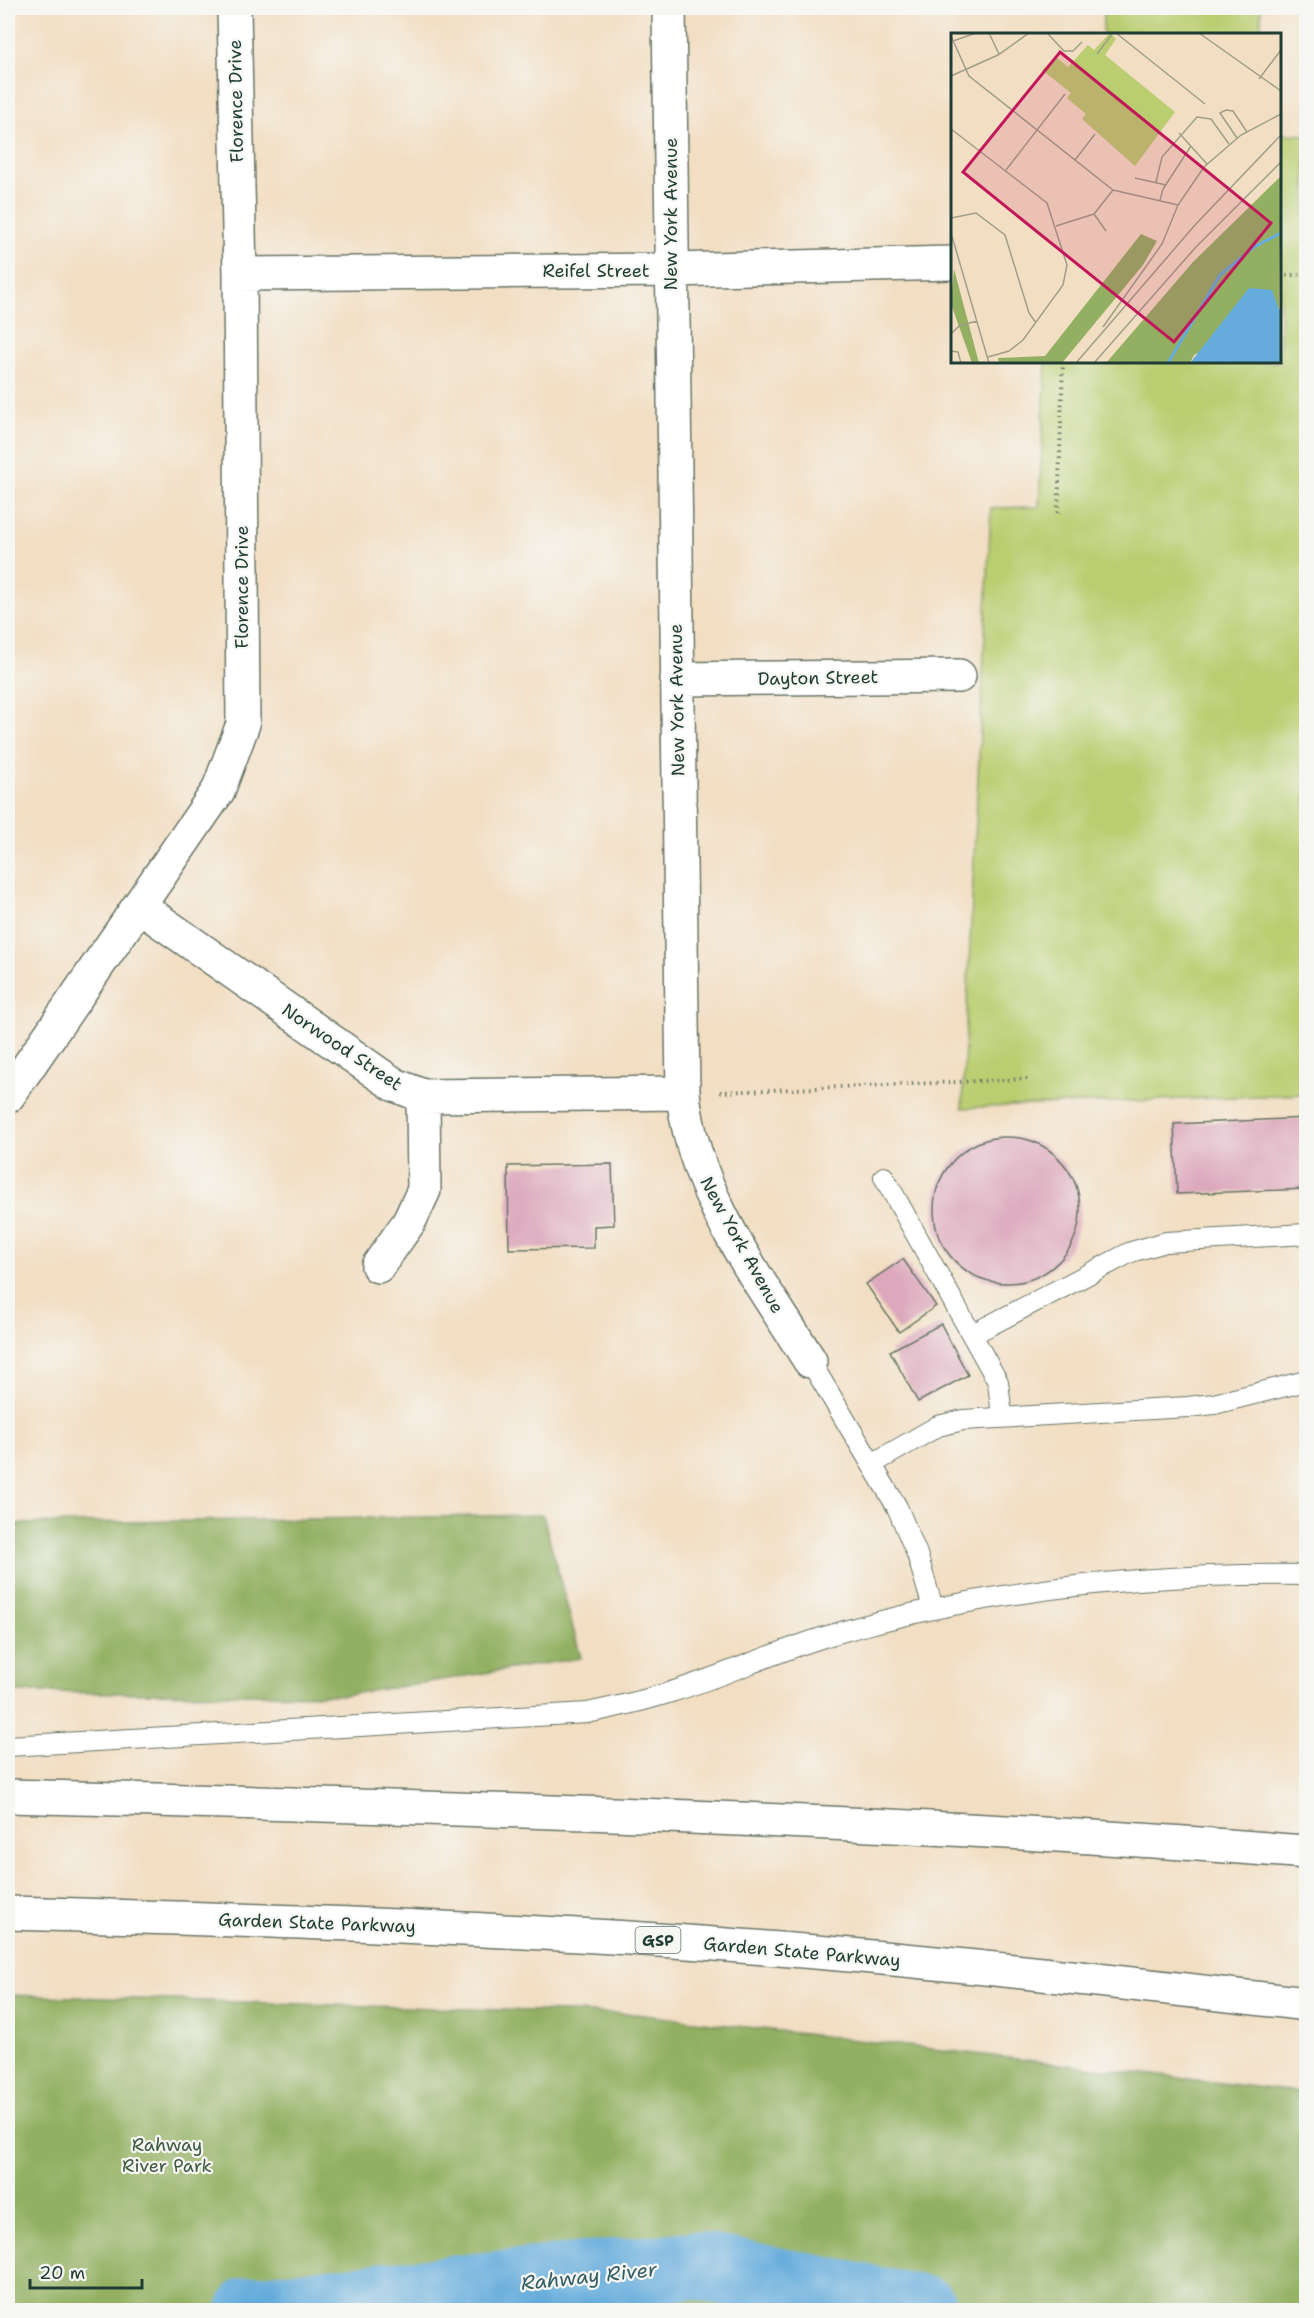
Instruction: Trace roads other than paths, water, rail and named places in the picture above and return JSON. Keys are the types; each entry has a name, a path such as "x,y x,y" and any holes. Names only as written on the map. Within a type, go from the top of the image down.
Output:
{"main road":[{"name":"Florence Drive","path":"8,1096 218,791 243,724 240,274 234,8"},
{"name":"New York Avenue","path":"669,8 682,1094 689,1137 707,1187 735,1240 810,1361"},
{"name":"Reifel Street","path":"240,274 671,270 951,263"},
{"name":"Dayton Street","path":"677,679 959,676"},
{"name":"Norwood Street","path":"140,907 380,1076 395,1085 423,1096 682,1094"},
{"path":"378,1266 409,1222 424,1190 423,1096"},
{"path":"8,1796 661,1815 1028,1833 1306,1852"},
{"name":"Garden State Parkway","path":"8,1913 335,1923 741,1946 1011,1971 1306,2004"}],"lane":[{"path":"884,1177 998,1382 1002,1416"},
{"path":"973,1334 1131,1252 1149,1245 1166,1242 1306,1234"},
{"path":"810,1361 897,1507 908,1532 933,1608"},
{"path":"872,1464 938,1426 963,1420 1188,1407 1214,1404 1306,1381"},
{"path":"8,1746 587,1713 665,1695 832,1634 933,1608 1006,1594 1101,1582 1182,1577 1306,1575"}],"waterway":[{"name":"Rahway River","path":"251,2310 693,2265 924,2310"}],"park label":[{"name":"Rahway River Park","path":"167,2155"}]}
